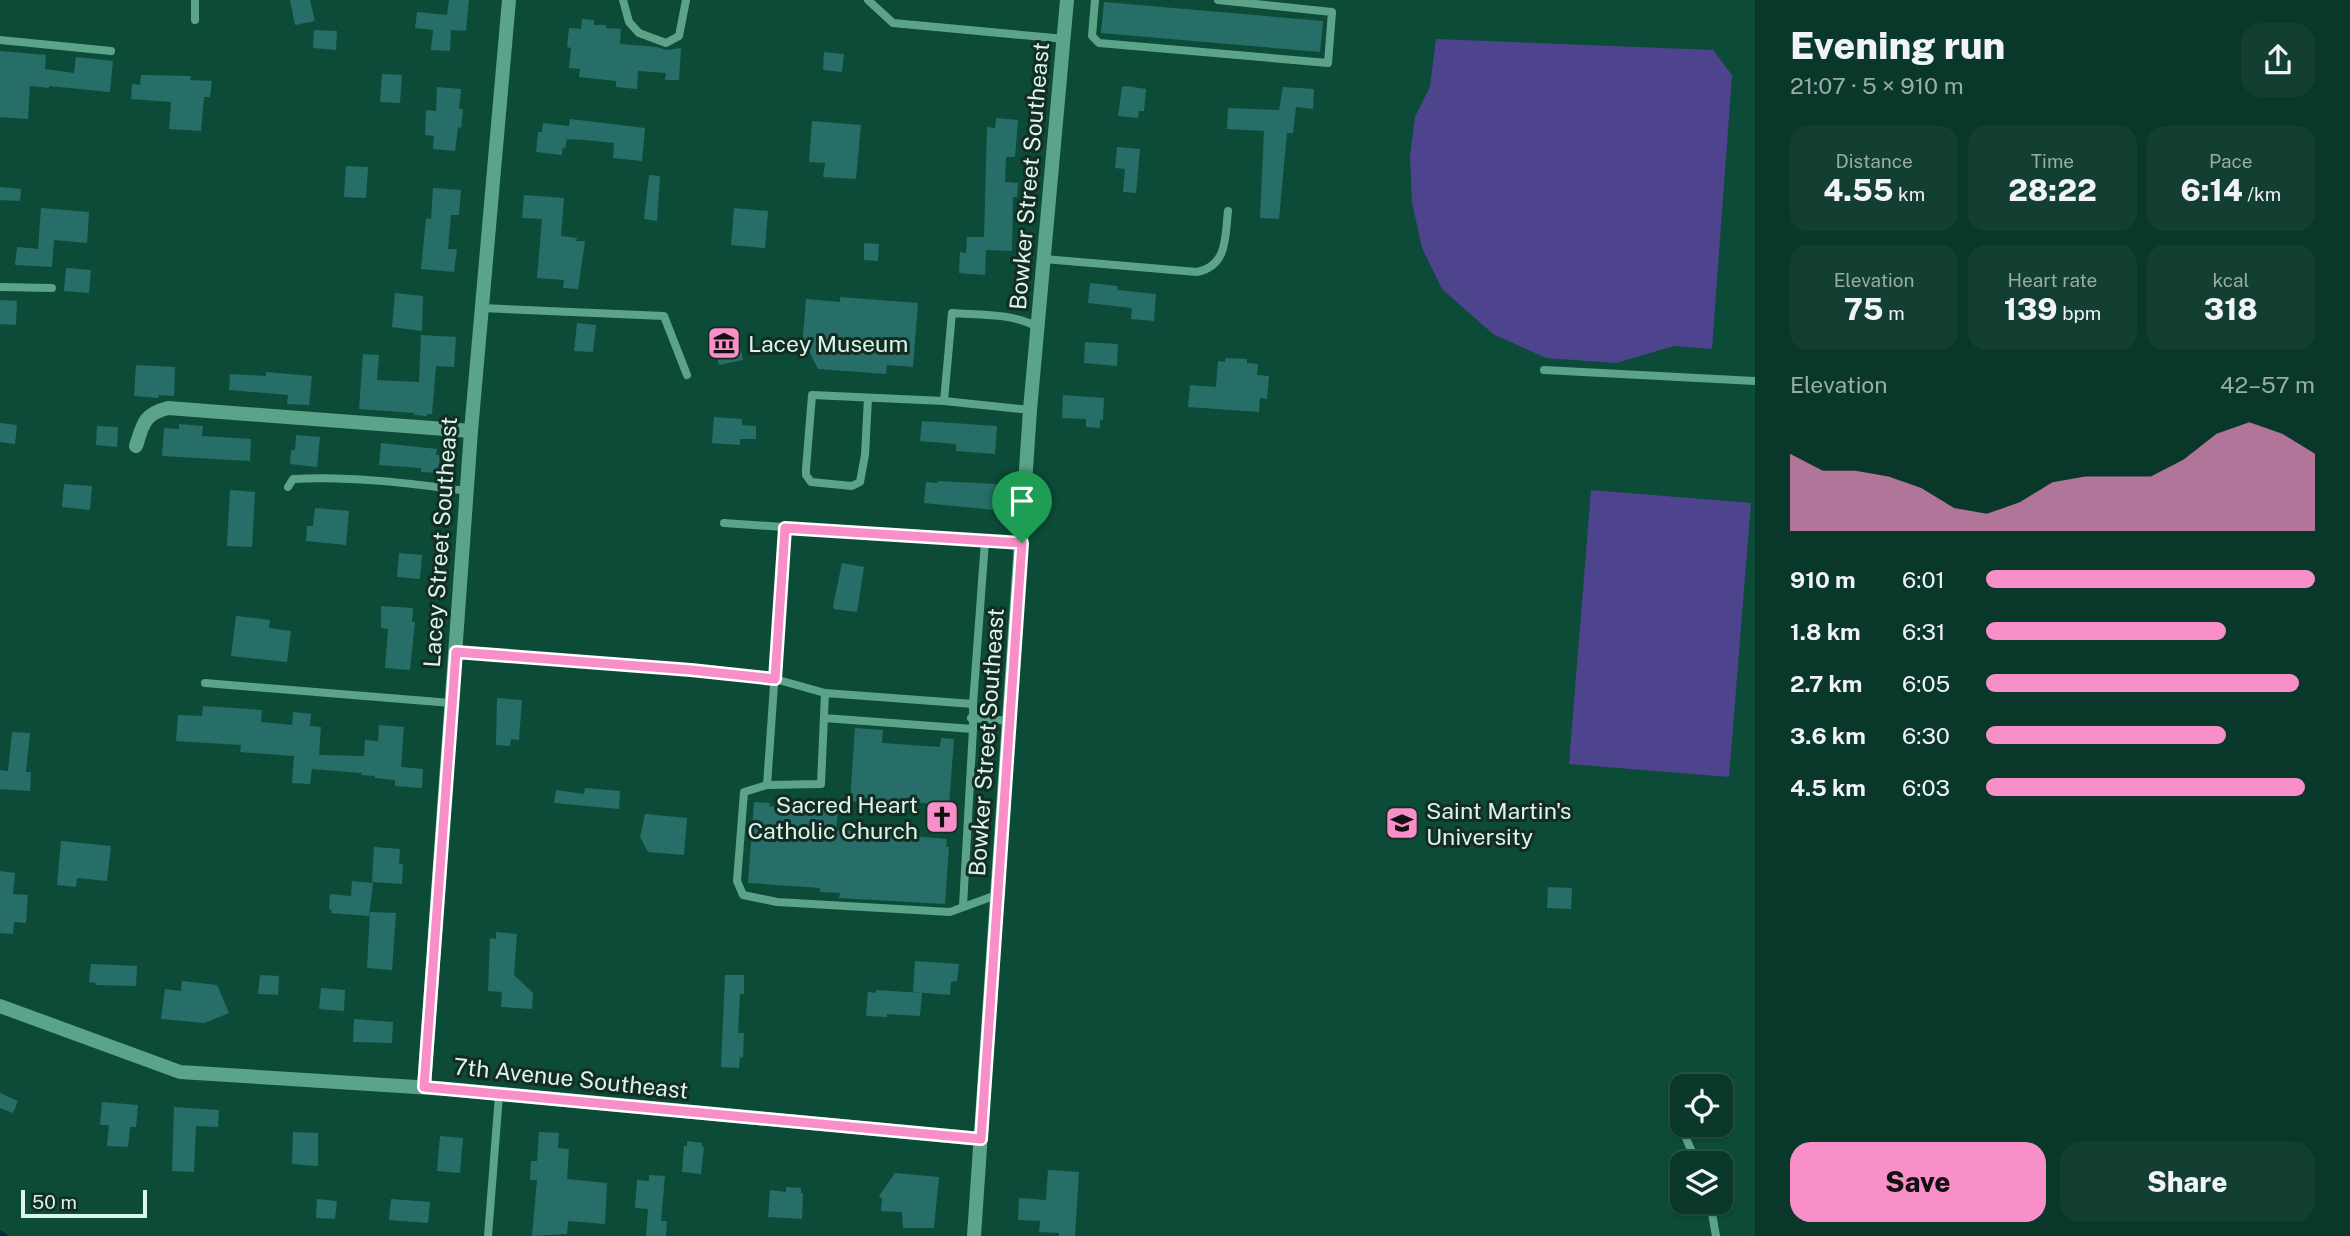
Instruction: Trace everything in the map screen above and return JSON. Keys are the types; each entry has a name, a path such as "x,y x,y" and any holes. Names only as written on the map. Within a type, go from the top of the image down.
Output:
{"street":[{"name":"Lacey Street Southeast","path":"424,1087 466,491 509,0"},
{"name":"Bowker Street Southeast","path":"974,1236 1030,410 1067,0"},
{"path":"136,446 144,422 155,412 168,408 471,431"},
{"name":"7th Avenue Southeast","path":"0,1006 180,1072 424,1087 981,1139"}],"lane":[{"path":"195,0 195,20"},
{"path":"623,0 629,22 639,33 666,43 678,36 686,0"},
{"path":"868,0 893,23 1065,39"},
{"path":"1095,0 1092,36 1099,43 1328,63 1332,12 1218,0"},
{"path":"0,40 111,51"},
{"path":"1044,259 1197,272 1209,270 1219,260 1228,211"},
{"path":"0,287 52,288"},
{"path":"481,308 664,316 687,375"},
{"path":"944,401 952,313 1013,318 1037,327"},
{"path":"1544,370 1755,381"},
{"path":"868,398 860,482 852,486 811,482 806,475 806,469 812,395 944,401 1030,410"},
{"path":"288,487 293,479 315,478 427,485 466,491"},
{"path":"724,523 1022,543"},
{"path":"767,785 785,528"},
{"path":"963,906 974,729 971,718 985,541"},
{"path":"456,652 691,670 775,679 825,693 973,704"},
{"path":"205,683 451,703"},
{"path":"825,693 821,784 767,785 744,792 737,881 743,895 777,902 950,912 999,894"},
{"path":"824,718 974,729"},
{"path":"971,718 1011,721"},
{"path":"488,1236 499,1095"},
{"path":"1712,1214 1716,1236"}],"shaded area":[{"path":"1436,39 1713,50 1732,75 1712,349 1674,346 1616,363 1546,358 1493,334 1442,289 1422,248 1412,202 1410,156 1415,117 1430,87"},
{"path":"1591,490 1751,503 1729,777 1569,764"}],"building":[{"path":"290,0 310,0 315,21 295,25"},
{"path":"449,0 469,0 466,31 451,30 450,51 431,50 433,30 415,28 417,12 447,15"},
{"path":"1104,2 1323,21 1320,52 1101,33"},
{"path":"582,19 594,20 594,25 621,29 620,44 666,50 681,48 679,80 665,80 666,73 638,71 637,89 616,87 616,81 579,77 580,69 569,68 571,48 567,47 569,28 581,29"},
{"path":"314,30 337,31 336,50 313,48"},
{"path":"0,51 46,55 45,69 74,73 76,57 113,61 110,92 30,86 28,119 0,117"},
{"path":"824,52 844,54 842,72 823,70"},
{"path":"382,74 402,75 400,103 380,102"},
{"path":"141,75 191,76 190,80 212,81 210,97 204,97 201,131 169,129 171,102 131,99 132,84 140,85"},
{"path":"437,87 461,89 459,109 463,109 455,151 433,149 434,136 425,135 426,110 436,111"},
{"path":"1122,87 1146,89 1144,111 1139,111 1138,118 1118,116"},
{"path":"1283,87 1314,89 1313,109 1296,107 1293,133 1287,133 1279,219 1260,218 1264,131 1227,129 1228,108 1279,110"},
{"path":"996,118 1018,120 1015,157 1006,157 1005,182 1018,183 1017,197 1013,197 1012,251 986,250 985,275 959,273 960,252 966,253 967,237 984,237 987,127 995,128"},
{"path":"570,119 645,128 642,161 613,158 614,143 585,140 567,139 562,155 536,152 538,132 542,132 543,123 569,126"},
{"path":"812,121 861,125 856,179 823,177 825,163 809,162"},
{"path":"1117,147 1140,149 1136,193 1123,192 1125,169 1115,168"},
{"path":"346,166 368,167 366,198 344,197"},
{"path":"649,175 660,176 657,221 644,219"},
{"path":"0,187 21,189 20,201 0,200"},
{"path":"433,188 461,190 459,215 451,215 448,249 457,249 454,272 421,269 426,218 431,219"},
{"path":"524,195 564,198 561,236 585,241 578,289 563,288 564,280 537,278 542,219 522,218"},
{"path":"41,208 89,212 87,243 54,240 52,267 15,265 17,247 38,249"},
{"path":"734,208 768,211 765,248 731,245"},
{"path":"864,243 879,244 878,261 864,260"},
{"path":"66,268 91,270 89,293 64,291"},
{"path":"1090,283 1118,286 1117,290 1156,294 1154,321 1131,319 1132,308 1088,303"},
{"path":"395,293 423,296 422,331 392,327"},
{"path":"840,297 918,303 913,367 887,365 886,374 818,369 808,349 802,348 806,299 840,302"},
{"path":"0,300 17,301 16,325 0,324"},
{"path":"577,323 596,325 593,352 574,351"},
{"name":"Lacey Museum","path":"736,330 743,360 719,365 712,335"},
{"path":"421,335 456,337 454,367 436,366 432,414 427,416 359,409 363,354 379,355 377,380 419,382"},
{"path":"1085,342 1118,344 1117,366 1084,363"},
{"path":"1225,358 1247,359 1247,363 1258,364 1257,375 1269,376 1267,399 1260,398 1259,412 1188,407 1190,385 1216,387 1218,361 1225,362"},
{"path":"136,365 175,367 174,396 134,396"},
{"path":"266,372 312,376 309,405 287,404 288,395 229,390 230,374 266,376"},
{"path":"1063,395 1104,398 1100,428 1086,427 1086,419 1062,418"},
{"path":"714,417 742,419 742,425 756,426 756,439 740,439 740,445 712,443"},
{"path":"922,421 997,426 995,454 956,451 956,444 920,441"},
{"path":"0,423 17,425 15,444 0,442"},
{"path":"179,424 203,426 202,436 251,439 250,461 162,456 164,428 179,429"},
{"path":"97,426 118,427 117,447 96,445"},
{"path":"296,435 320,437 317,467 290,464"},
{"path":"381,443 437,449 436,455 440,455 438,473 421,472 421,468 379,465"},
{"path":"926,482 996,484 995,492 1002,492 1001,505 995,504 995,510 924,503"},
{"path":"64,484 92,486 90,510 62,507"},
{"path":"230,490 255,492 252,547 227,546"},
{"path":"315,508 349,511 346,545 306,541 307,526 313,526"},
{"path":"399,553 422,555 420,579 397,577"},
{"path":"842,563 864,567 857,612 834,609 833,606"},
{"path":"381,606 413,608 412,622 415,622 410,670 385,668 388,629 381,628"},
{"path":"236,616 270,620 269,628 291,631 287,662 231,656"},
{"path":"497,698 522,700 519,740 511,739 510,746 496,745"},
{"path":"203,706 262,710 261,722 292,725 293,712 311,714 310,726 321,727 319,755 364,756 365,740 378,741 379,725 404,727 401,767 423,769 422,788 395,786 395,780 361,775 362,773 312,769 310,784 292,783 294,756 240,752 241,745 176,741 178,715 202,716"},
{"path":"855,728 883,730 882,743 940,747 941,738 954,739 949,805 864,798 864,802 850,801"},
{"path":"12,732 30,733 26,772 31,772 30,791 0,789 0,770 8,771"},
{"path":"585,788 620,791 619,809 554,803 556,790 584,794"},
{"path":"754,802 770,803 769,806 822,810 822,807 838,808 836,830 947,839 946,847 949,847 945,904 839,898 840,893 820,892 820,888 748,883"},
{"path":"645,814 687,818 684,855 648,852 640,837"},
{"path":"61,841 111,846 107,881 77,878 76,887 57,885"},
{"path":"374,847 400,849 399,864 403,864 402,884 372,882"},
{"path":"0,871 15,873 13,894 28,895 26,923 14,922 13,934 0,933"},
{"path":"352,881 373,883 369,916 331,913 332,910 329,909 330,894 351,896"},
{"path":"1548,887 1572,888 1571,909 1547,908"},
{"path":"370,912 396,913 392,970 367,968"},
{"path":"496,932 517,934 514,975 533,993 532,1009 501,1007 502,992 488,991 490,938 496,939"},
{"path":"915,961 959,964 957,981 951,982 950,995 913,992"},
{"path":"91,964 137,966 136,986 96,985 89,982"},
{"path":"260,975 279,976 278,995 258,994"},
{"path":"725,975 744,975 738,1033 744,1033 743,1058 740,1057 739,1068 721,1067"},
{"path":"182,981 217,985 229,1013 204,1023 161,1019 165,989 181,991"},
{"path":"321,988 345,990 344,1011 319,1009"},
{"path":"876,990 922,993 920,1016 866,1016 868,992 876,993"},
{"path":"354,1019 393,1022 392,1043 353,1042"},
{"path":"0,1093 18,1101 13,1113 0,1108"},
{"path":"102,1102 138,1105 136,1127 130,1127 128,1147 107,1146 109,1125 100,1125"},
{"path":"174,1107 219,1110 218,1127 196,1126 194,1172 172,1171"},
{"path":"293,1132 318,1133 318,1166 292,1164"},
{"path":"539,1132 559,1133 558,1148 569,1149 567,1179 607,1183 605,1224 568,1221 567,1234 532,1236 537,1180 530,1180 531,1161 537,1161"},
{"path":"440,1136 463,1138 460,1173 437,1171"},
{"path":"687,1141 702,1143 704,1147 701,1174 682,1172 684,1146 687,1146"},
{"path":"1048,1170 1079,1172 1075,1236 1039,1232 1040,1221 1018,1220 1019,1198 1046,1200"},
{"path":"895,1173 939,1177 934,1228 903,1228 902,1212 881,1211 882,1199 879,1196"},
{"path":"649,1175 665,1176 661,1221 667,1221 666,1236 646,1236 648,1209 635,1208 637,1180 649,1181"},
{"path":"786,1187 801,1188 802,1219 768,1217 770,1190 786,1192"},
{"path":"317,1199 337,1201 335,1219 316,1218"},
{"path":"391,1199 430,1202 428,1223 389,1220"}],"waterway":[{"path":"0,1233 5,1236"}],"place":[{"name":"Lacey Museum","path":"724,343"},
{"name":"Sacred Heart Catholic Church","path":"942,817"},
{"name":"Saint Martin's University","path":"1402,823"}],"route":[{"path":"785,528 1022,543 981,1139 424,1087 456,652 775,679 785,528"}]}
